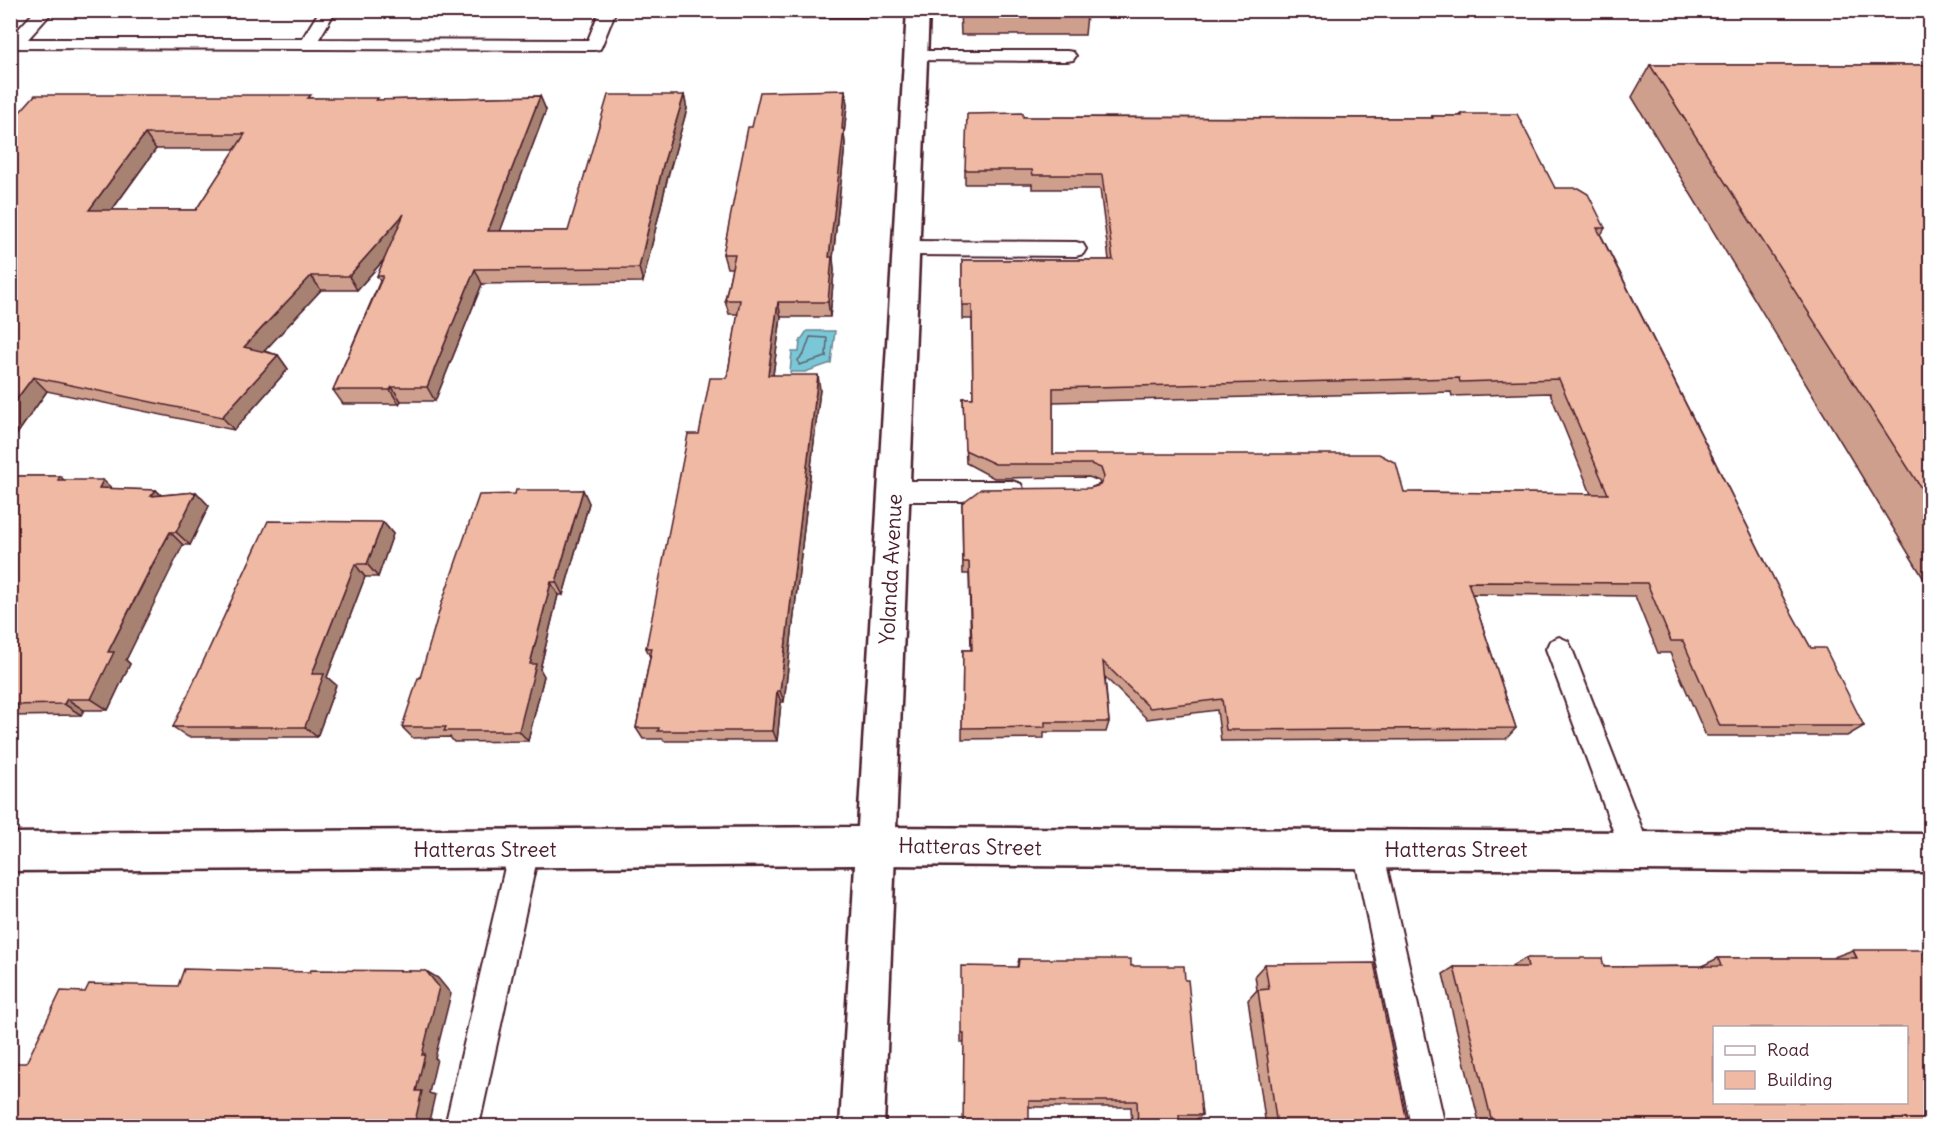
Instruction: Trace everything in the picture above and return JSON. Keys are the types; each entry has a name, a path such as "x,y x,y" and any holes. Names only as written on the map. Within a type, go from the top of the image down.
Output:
{"street":[{"name":"Yolanda Avenue","path":"862,1126 875,846 909,248 918,10"},
{"name":"Hatteras Street","path":"10,852 875,846 1930,853"}],"lane":[{"path":"46,10 14,44 594,45 608,10"},
{"path":"308,44 328,10"},
{"path":"916,56 1067,56"},
{"path":"909,248 1076,249"},
{"path":"895,491 1040,490"},
{"path":"1559,649 1636,852"},
{"path":"462,1126 524,850"},
{"path":"1368,850 1428,1126"}],"water":[{"path":"807,331 835,331 831,363 805,372 790,372 792,352 799,352 800,341"}],"building":[{"path":"960,10 1086,10 1087,15 960,15"},
{"path":"1650,65 1930,65 1930,502"},
{"path":"845,90 842,129 844,129 829,257 832,257 828,302 778,302 768,375 818,375 780,691 777,691 773,731 658,731 659,728 636,728 652,648 646,648 688,434 699,434 710,378 727,378 740,300 725,300 735,254 723,254 748,127 752,127 760,92"},
{"path":"35,95 311,95 308,98 378,98 376,100 540,96 488,231 568,231 608,95 684,95 663,165 639,268 475,269 427,387 392,387 390,390 333,390 383,276 377,276 404,214 349,276 311,276 244,347 278,355 222,417 33,377 10,408 10,123","holes":["145,134 245,134 196,210 89,210"]},
{"path":"1023,113 1023,117 1433,118 1432,116 1462,116 1461,114 1517,114 1555,188 1578,188 1588,194 1605,228 1597,228 1786,603 1811,648 1825,648 1864,726 1720,726 1683,641 1671,641 1647,583 1468,582 1516,728 1226,730 1222,699 1150,708 1103,662 1109,722 1045,722 1045,727 962,728 963,650 972,650 969,562 963,562 962,503 981,489 1090,488 1100,485 1104,477 1101,468 1091,464 995,464 965,450 963,398 973,398 972,305 962,305 962,260 1113,260 1102,175 1033,175 1032,170 965,170 967,114","holes":["1459,378 1460,382 1559,379 1608,494 1404,492 1396,463 1379,454 1053,454 1053,388"]},
{"path":"10,476 60,476 58,480 103,480 99,488 156,490 151,496 196,492 176,532 170,532 152,565 108,652 114,652 91,699 67,699 64,704 10,705"},
{"path":"516,490 583,490 556,582 551,582 530,664 536,664 519,731 444,731 446,727 402,727 479,495 515,494"},
{"path":"268,521 383,522 367,564 355,564 312,674 324,674 305,727 173,727"},
{"path":"1853,950 1923,950 1927,958 1930,958 1930,1126 1493,1126 1454,967 1528,967 1526,958 1602,958 1604,967 1721,966 1718,958 1857,958"},
{"path":"1019,959 1131,959 1131,966 1184,966 1185,980 1188,980 1202,1115 1179,1115 1180,1126 1138,1126 1137,1101 1029,1101 1029,1126 963,1126 964,1033 961,1033 961,966 1018,967"},
{"path":"1374,963 1408,1126 1277,1126 1258,990 1269,989 1265,964"},
{"path":"184,969 310,972 311,970 426,971 439,987 422,1055 425,1054 416,1091 422,1091 414,1126 10,1126 10,1063 26,1063 61,991 85,992 89,984 178,986"},
{"path":"575,1121 575,1124 585,1124 584,1126 512,1126 513,1122"}]}
